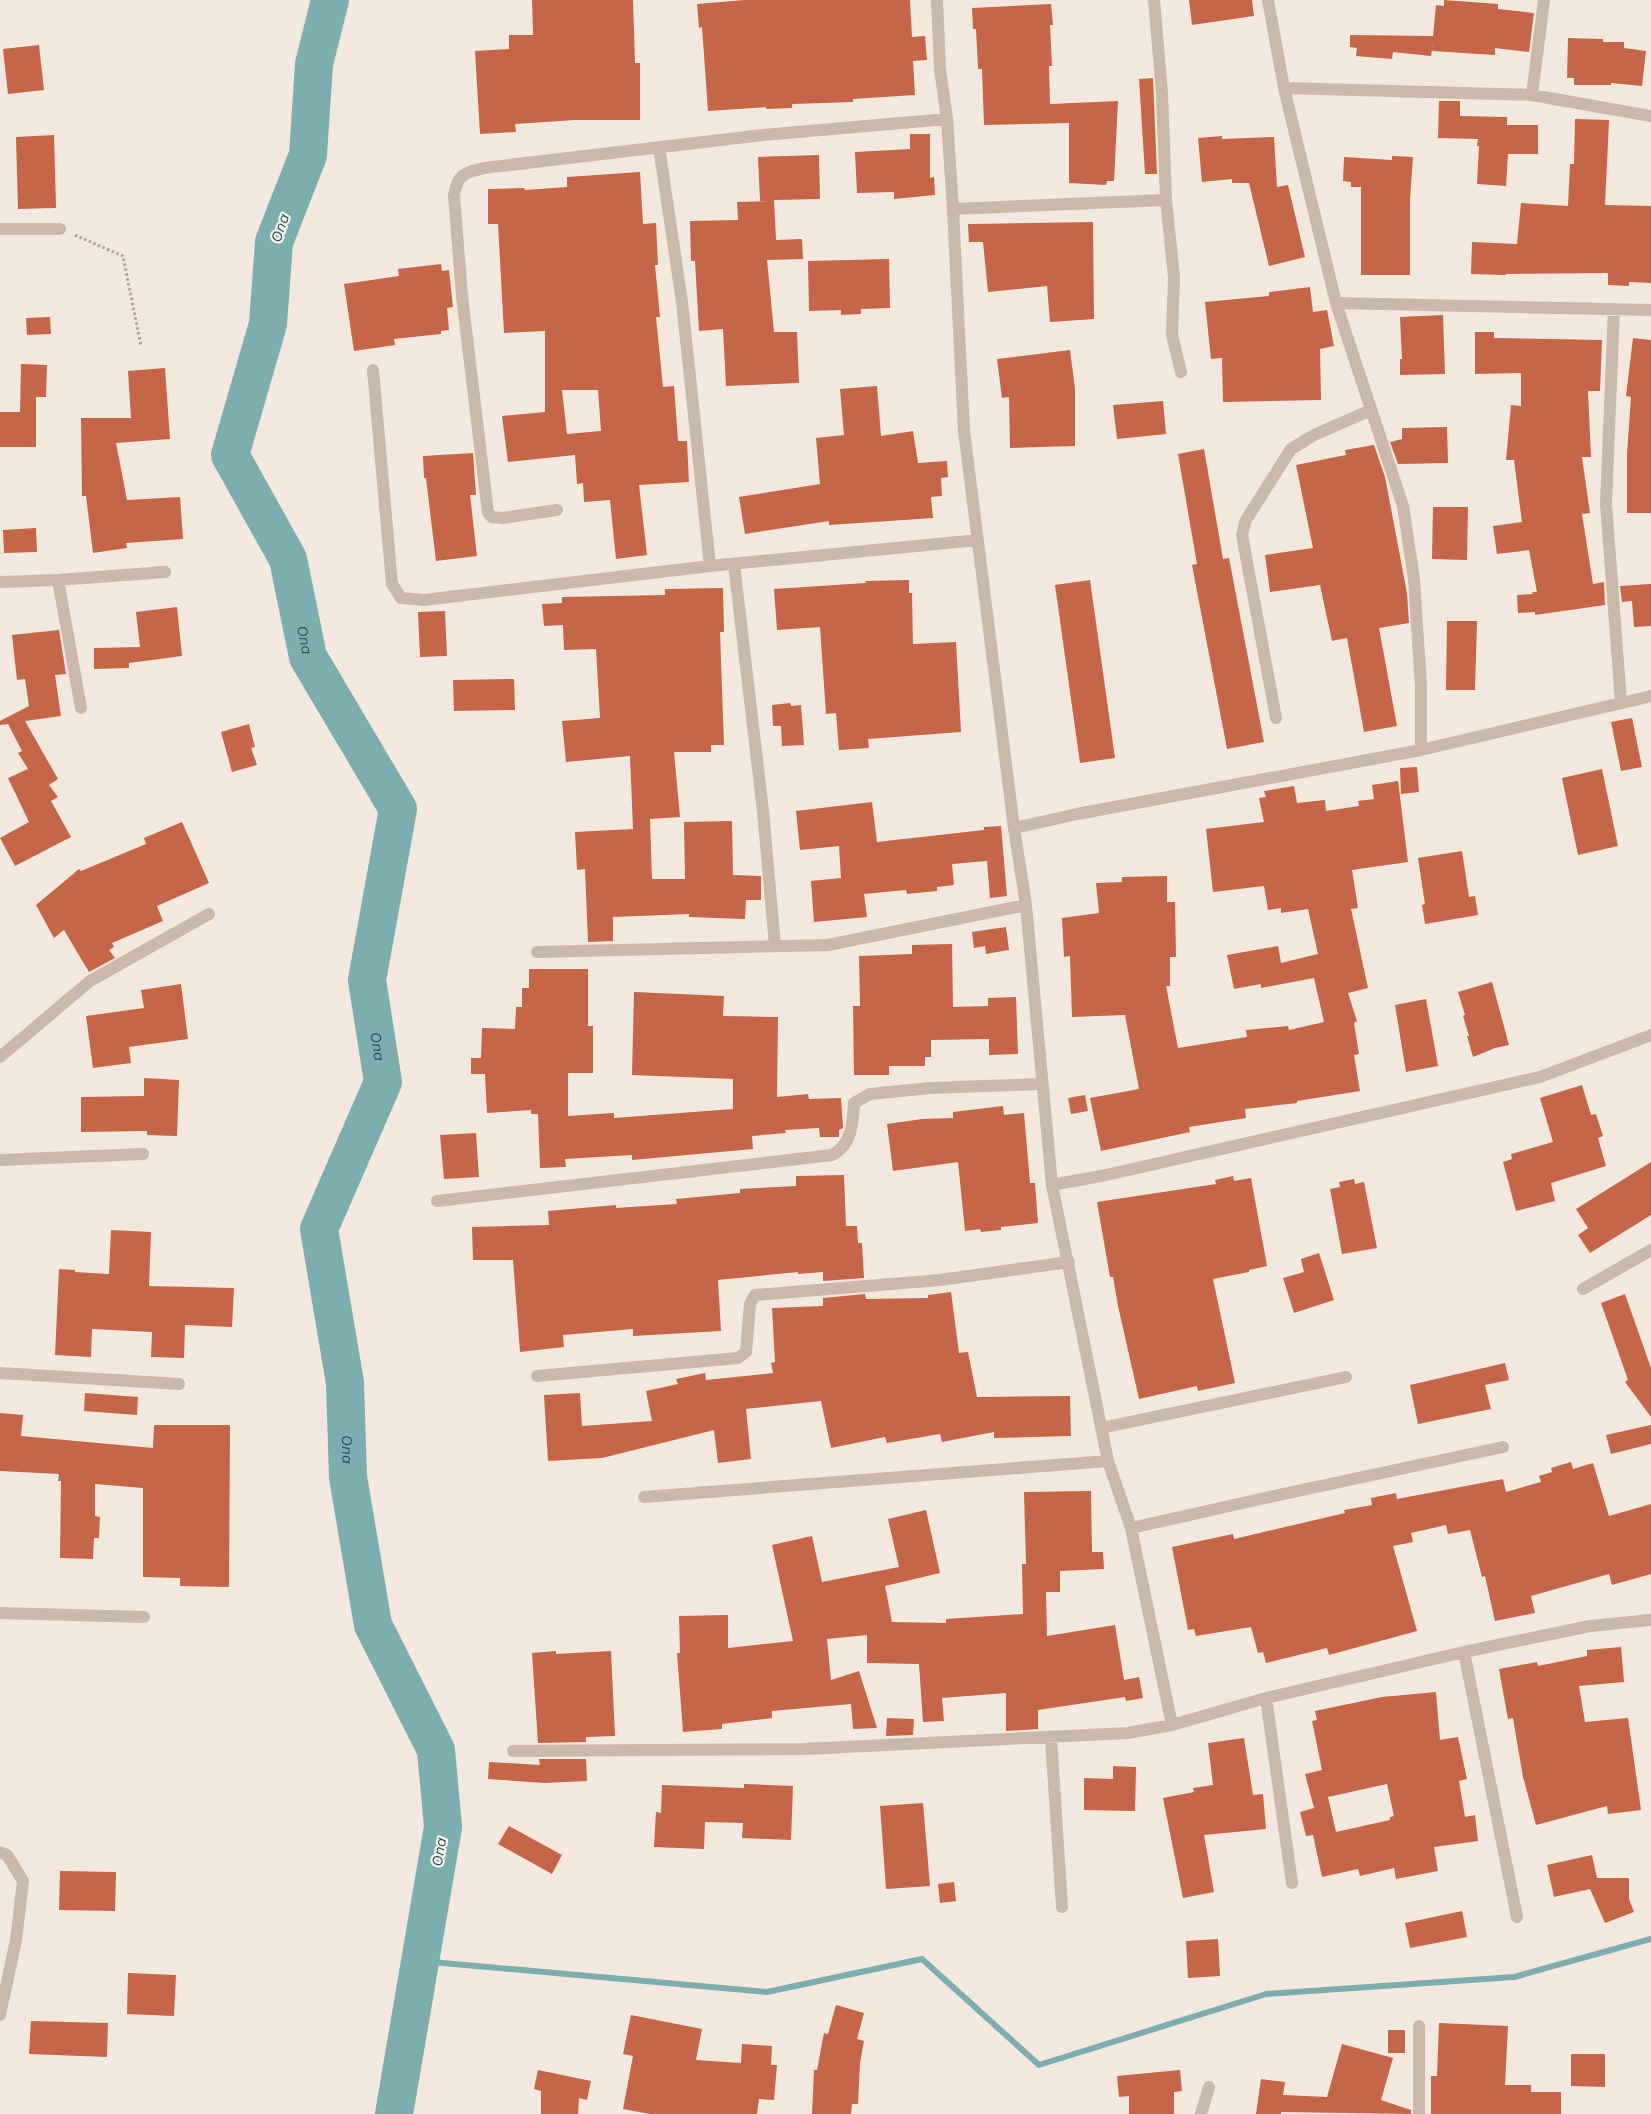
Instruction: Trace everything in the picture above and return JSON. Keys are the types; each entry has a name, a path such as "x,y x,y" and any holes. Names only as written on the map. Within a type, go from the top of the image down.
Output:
{"street":[{"path":"937,0 940,69 953,209 964,431 1014,828 1026,905 1052,1185 1108,1461 1131,1528 1172,1724"},
{"path":"1154,0 1162,93 1166,200 1174,277 1172,335 1181,372"},
{"path":"1268,0 1284,88 1336,303 1403,506 1414,579 1421,686 1421,750"},
{"path":"1532,95 1544,0"},
{"path":"1284,88 1532,95 1651,116"},
{"path":"557,510 502,518 492,517 488,513 462,296 454,196 457,181 466,173 484,168 763,135 946,119"},
{"path":"659,148 682,302 710,566"},
{"path":"953,209 1166,200"},
{"path":"0,229 60,229"},
{"path":"1336,303 1651,310"},
{"path":"1614,309 1606,504 1621,702"},
{"path":"373,370 392,584 401,598 424,600 710,566 978,540"},
{"path":"1276,718 1242,534 1246,520 1291,449 1314,436 1371,410"},
{"path":"734,564 763,811 775,946"},
{"path":"0,582 58,580 165,572"},
{"path":"58,580 82,708"},
{"path":"1014,828 1077,814 1421,750 1651,696"},
{"path":"537,952 828,945 1026,905"},
{"path":"0,1057 90,981 209,914"},
{"path":"1052,1185 1106,1176 1540,1077 1651,1035"},
{"path":"437,1201 832,1155 840,1152 853,1131 854,1103 870,1094 931,1088 1042,1084"},
{"path":"0,1160 143,1154"},
{"path":"1583,1289 1651,1250"},
{"path":"537,1376 738,1358 746,1352 750,1304 755,1295 940,1280 1068,1262"},
{"path":"0,1373 179,1384"},
{"path":"1101,1428 1346,1377"},
{"path":"1131,1528 1503,1447"},
{"path":"644,1497 1108,1461"},
{"path":"0,1613 144,1617"},
{"path":"513,1751 805,1749 1128,1734 1266,1698 1464,1652 1590,1626 1651,1620"},
{"path":"1464,1652 1517,1916"},
{"path":"1266,1698 1292,1883"},
{"path":"1051,1738 1062,1907"},
{"path":"0,1852 7,1855 22,1881 16,1940 0,2015"},
{"path":"1419,2026 1419,2114"},
{"path":"1200,2114 1208,2087"}],"path":[{"path":"60,229 123,256 141,346"}],"building":[{"path":"532,0 633,0 635,63 640,63 640,120 575,120 515,124 516,132 480,134 475,51 509,49 509,35 533,35"},
{"path":"745,0 910,0 912,37 925,36 927,60 913,61 915,95 853,99 853,102 792,104 792,108 766,109 766,107 708,111 702,27 699,28 697,4"},
{"path":"1189,0 1252,0 1254,16 1192,25"},
{"path":"1444,0 1498,4 1498,9 1534,13 1529,52 1495,48 1495,55 1432,51 1433,43 1431,56 1393,52 1392,59 1356,56 1357,48 1350,47 1350,35 1433,36 1436,5 1444,6"},
{"path":"1051,4 1053,25 1050,25 1052,66 1049,66 1050,104 1118,101 1114,181 1107,181 1106,185 1069,183 1069,123 984,125 982,69 978,69 976,29 973,29 972,8"},
{"path":"1568,38 1624,42 1624,48 1646,51 1642,86 1611,83 1611,85 1574,85 1574,78 1567,78"},
{"path":"39,45 44,90 8,94 3,49"},
{"path":"1153,78 1157,174 1145,174 1139,79"},
{"path":"1439,101 1460,101 1460,116 1507,117 1507,125 1538,125 1538,154 1508,154 1506,186 1477,184 1478,139 1438,138"},
{"path":"1575,119 1609,120 1605,205 1651,206 1651,283 1629,282 1629,286 1608,285 1608,273 1471,274 1472,242 1517,244 1521,203 1568,206 1570,164 1574,164"},
{"path":"910,134 930,134 930,178 934,177 935,195 894,199 894,192 857,193 855,152 910,149"},
{"path":"54,135 56,208 18,209 16,137"},
{"path":"1222,136 1222,139 1274,137 1277,187 1288,185 1305,257 1269,266 1249,183 1232,183 1232,179 1202,182 1198,138"},
{"path":"819,155 820,199 774,200 776,240 802,239 803,259 767,260 774,332 797,332 799,383 726,386 723,329 699,331 695,261 691,261 690,221 738,220 737,202 768,201 760,201 758,157"},
{"path":"1392,156 1413,157 1410,199 1410,275 1361,275 1361,187 1351,187 1351,182 1343,181 1344,157 1392,160"},
{"path":"640,172 643,224 656,223 658,265 655,265 660,317 656,317 663,387 674,386 678,441 687,441 689,482 639,485 647,555 616,559 610,500 584,502 583,483 577,484 575,455 508,462 502,416 545,412 545,331 504,333 498,224 488,224 488,189 524,188 525,190 567,187 567,177","holes":["562,390 598,390 601,431 567,434"]},
{"path":"1093,222 1094,319 1050,322 1047,286 988,292 983,242 969,242 968,224"},
{"path":"889,259 890,308 861,309 861,314 841,315 841,310 809,311 808,261"},
{"path":"441,264 442,271 449,270 453,307 447,308 449,330 441,331 441,334 394,339 395,345 354,351 344,284 399,276 398,269"},
{"path":"1310,287 1313,312 1327,310 1334,346 1320,349 1321,400 1223,402 1222,358 1211,359 1205,302 1269,296 1269,292"},
{"path":"1443,315 1445,374 1400,375 1400,359 1402,359 1400,317"},
{"path":"50,317 51,334 27,335 26,318"},
{"path":"1475,332 1494,332 1494,338 1602,340 1600,391 1588,391 1591,457 1582,457 1590,513 1582,514 1593,584 1604,582 1605,605 1535,615 1535,612 1518,613 1517,595 1537,592 1529,550 1497,554 1493,526 1522,522 1514,460 1506,460 1511,405 1521,406 1521,373 1475,374"},
{"path":"1633,338 1651,340 1651,513 1627,513 1627,454 1631,397 1626,396"},
{"path":"1070,350 1075,389 1075,446 1010,448 1009,397 1002,398 997,359"},
{"path":"21,364 47,365 46,397 36,397 36,447 0,447 0,412 20,412"},
{"path":"165,368 170,439 116,443 127,500 180,497 183,539 126,543 127,548 93,553 86,496 82,496 81,418 131,418 128,371"},
{"path":"877,386 881,436 913,431 918,463 947,461 948,477 941,478 942,496 931,497 933,518 829,525 829,521 745,534 739,497 820,484 816,438 844,435 840,389"},
{"path":"1163,401 1166,434 1117,439 1113,405"},
{"path":"1447,427 1448,463 1398,464 1390,442 1402,439 1402,428"},
{"path":"1374,445 1385,477 1407,593 1409,623 1379,628 1397,726 1364,732 1347,638 1332,641 1320,585 1270,592 1265,555 1313,548 1296,465 1346,455 1345,450"},
{"path":"1204,449 1223,559 1229,558 1264,742 1227,749 1192,565 1197,564 1178,454"},
{"path":"473,453 476,495 470,495 477,556 436,561 426,478 424,478 423,456"},
{"path":"1433,507 1468,507 1467,560 1432,559"},
{"path":"36,528 37,552 4,553 3,530"},
{"path":"909,580 909,593 912,593 913,644 956,642 961,732 868,739 869,748 839,750 836,713 826,714 820,627 777,630 774,589 866,583 865,581"},
{"path":"1090,580 1115,758 1080,763 1055,585"},
{"path":"1651,584 1651,626 1634,627 1632,601 1622,602 1620,586"},
{"path":"723,588 724,632 720,632 724,745 711,745 711,752 674,752 680,817 650,819 652,879 685,879 684,822 732,821 733,875 761,876 761,900 746,900 745,919 689,917 689,914 613,917 613,941 588,942 585,869 577,870 575,832 633,829 630,756 566,762 562,721 600,718 596,649 564,650 563,625 544,626 542,604 562,603 562,597 665,595 665,589"},
{"path":"177,607 182,656 129,663 129,668 94,669 94,648 140,647 136,612"},
{"path":"445,611 447,656 420,657 418,612"},
{"path":"1447,621 1477,621 1475,690 1446,690"},
{"path":"59,630 66,674 55,675 61,716 25,721 58,779 49,785 58,797 51,801 71,837 15,866 0,838 29,822 8,778 28,769 18,753 22,751 8,724 0,725 0,721 29,706 25,679 17,680 12,635"},
{"path":"514,679 515,710 454,711 453,680"},
{"path":"790,703 791,706 801,705 804,745 782,746 781,726 773,726 772,705"},
{"path":"1632,718 1642,767 1621,771 1611,722"},
{"path":"249,724 255,747 251,748 257,765 232,772 221,732"},
{"path":"1417,767 1419,792 1401,794 1400,768"},
{"path":"1602,769 1618,846 1578,855 1562,778"},
{"path":"1398,781 1408,862 1352,870 1358,908 1351,909 1368,988 1348,993 1357,1021 1354,1023 1359,1054 1354,1055 1360,1091 1297,1101 1297,1103 1245,1109 1246,1118 1189,1127 1190,1132 1101,1151 1090,1098 1139,1089 1125,1015 1072,1017 1070,956 1064,957 1062,918 1099,913 1096,883 1122,882 1122,877 1167,876 1167,902 1175,902 1176,957 1170,957 1170,986 1166,986 1178,1048 1247,1037 1246,1030 1288,1026 1289,1030 1324,1022 1314,978 1261,988 1261,984 1234,989 1227,955 1278,946 1281,963 1318,954 1308,909 1281,913 1281,908 1268,910 1264,886 1213,892 1206,829 1264,822 1259,798 1266,797 1264,791 1294,786 1297,803 1325,800 1326,811 1359,806 1358,801 1374,799 1372,785"},
{"path":"872,802 877,842 984,830 984,827 1001,826 1007,896 990,898 987,861 952,864 954,885 937,887 937,891 907,894 906,890 864,894 867,917 814,922 811,881 841,878 839,846 800,850 796,811"},
{"path":"182,822 209,883 157,906 163,921 112,943 114,947 109,950 115,958 89,972 64,930 54,938 36,905 79,869 81,871 146,844 144,838"},
{"path":"1462,851 1469,897 1475,896 1478,915 1425,924 1422,905 1425,904 1418,858"},
{"path":"1006,927 1009,950 986,954 985,946 974,948 972,932"},
{"path":"952,944 953,1007 988,1006 988,998 1016,997 1018,1054 989,1055 989,1039 931,1040 931,1057 925,1057 925,1066 889,1066 889,1075 854,1075 853,1006 860,1006 859,956 912,954 912,945"},
{"path":"529,969 588,969 588,1026 593,1026 593,1073 568,1073 568,1116 614,1113 614,1118 733,1109 733,1079 632,1075 634,992 724,996 723,1016 778,1017 777,1097 808,1094 809,1099 841,1098 843,1128 839,1130 839,1137 820,1137 819,1128 785,1130 786,1133 752,1136 753,1149 632,1160 632,1155 565,1159 566,1167 540,1168 538,1114 531,1114 531,1110 487,1113 485,1074 471,1074 471,1058 481,1058 482,1028 515,1029 516,1007 522,1007 522,988 529,988"},
{"path":"1492,982 1509,1045 1495,1048 1473,1057 1463,1016 1465,1015 1458,992"},
{"path":"181,984 188,1039 129,1047 131,1063 93,1068 86,1016 144,1008 141,990"},
{"path":"1426,999 1438,1066 1406,1072 1395,1005"},
{"path":"144,1078 179,1080 177,1136 147,1135 147,1131 81,1132 81,1097 144,1096"},
{"path":"1582,1085 1591,1115 1596,1114 1603,1136 1598,1138 1606,1166 1551,1183 1555,1201 1516,1211 1503,1162 1512,1159 1511,1154 1553,1142 1540,1098"},
{"path":"1085,1095 1088,1111 1071,1114 1068,1098"},
{"path":"1003,1106 1004,1115 1024,1113 1030,1183 1035,1183 1038,1223 1001,1227 1001,1230 981,1232 980,1229 965,1231 958,1162 893,1171 887,1124 922,1119 953,1118 953,1112"},
{"path":"476,1133 479,1177 444,1179 440,1135"},
{"path":"1651,1162 1651,1215 1590,1253 1578,1235 1588,1228 1576,1209"},
{"path":"844,1175 846,1226 857,1226 858,1243 862,1243 864,1278 823,1281 823,1272 798,1274 798,1272 718,1280 721,1331 633,1336 633,1329 563,1335 564,1347 520,1352 513,1260 473,1260 472,1227 549,1225 548,1211 616,1205 616,1208 677,1204 676,1199 740,1193 740,1189 796,1186 796,1176"},
{"path":"1233,1176 1234,1181 1251,1178 1267,1266 1249,1270 1249,1272 1213,1279 1235,1383 1198,1391 1197,1386 1139,1399 1113,1277 1110,1277 1097,1202 1216,1184 1215,1180"},
{"path":"1354,1179 1355,1184 1364,1182 1377,1248 1342,1254 1330,1189 1340,1187 1339,1182"},
{"path":"111,1230 151,1232 149,1286 234,1288 232,1327 185,1325 184,1358 151,1357 152,1332 92,1329 91,1357 55,1355 59,1269 109,1274"},
{"path":"1319,1253 1334,1300 1294,1313 1283,1278 1304,1272 1301,1259"},
{"path":"951,1292 959,1353 968,1352 977,1397 1070,1396 1071,1436 994,1438 994,1432 942,1442 940,1434 887,1443 885,1437 831,1448 821,1401 746,1409 751,1459 718,1463 714,1430 602,1458 548,1461 544,1395 580,1393 582,1426 652,1421 646,1391 678,1384 676,1379 705,1373 706,1380 773,1373 771,1363 775,1362 772,1308 823,1306 823,1298 865,1294 866,1299 928,1298 928,1295"},
{"path":"1625,1294 1651,1368 1651,1417 1625,1382 1628,1380 1601,1303"},
{"path":"1505,1363 1509,1380 1485,1385 1491,1409 1418,1424 1410,1385"},
{"path":"85,1393 138,1397 137,1415 84,1411"},
{"path":"0,1413 23,1415 21,1436 153,1448 154,1425 230,1425 229,1587 180,1586 180,1578 143,1577 143,1488 95,1484 95,1516 100,1517 99,1538 94,1538 93,1559 60,1558 61,1481 58,1481 59,1474 0,1471"},
{"path":"1651,1425 1651,1444 1611,1454 1606,1435"},
{"path":"1571,1462 1573,1469 1593,1463 1609,1516 1651,1504 1651,1574 1612,1585 1609,1574 1531,1596 1535,1613 1495,1621 1485,1576 1482,1577 1470,1530 1448,1534 1446,1525 1411,1533 1413,1542 1393,1546 1417,1631 1329,1655 1327,1648 1266,1663 1263,1652 1258,1653 1251,1627 1196,1636 1194,1629 1188,1630 1172,1547 1233,1534 1234,1539 1345,1513 1344,1510 1372,1505 1371,1498 1396,1493 1397,1499 1503,1479 1506,1492 1541,1482 1539,1476 1552,1472 1551,1468"},
{"path":"1091,1491 1092,1552 1103,1552 1104,1569 1060,1571 1060,1592 1046,1592 1047,1636 1115,1625 1124,1680 1139,1677 1143,1698 1126,1701 1125,1697 1038,1710 1038,1729 1006,1731 1006,1693 942,1698 944,1721 923,1722 919,1664 867,1663 867,1635 827,1639 831,1680 859,1671 877,1728 853,1729 851,1704 772,1711 772,1718 722,1724 722,1729 683,1732 677,1653 680,1653 679,1616 728,1615 728,1648 793,1641 772,1545 812,1536 822,1582 899,1567 888,1519 926,1510 940,1573 885,1586 892,1622 946,1623 946,1619 1023,1614 1022,1564 1026,1564 1024,1492"},
{"path":"1621,1647 1624,1682 1579,1686 1585,1722 1628,1718 1641,1810 1608,1814 1607,1806 1536,1825 1523,1777 1513,1718 1508,1719 1499,1669 1537,1662 1538,1666 1587,1656 1587,1650"},
{"path":"556,1651 556,1654 611,1651 615,1736 586,1737 586,1742 538,1743 532,1653"},
{"path":"1436,1692 1440,1740 1458,1737 1467,1779 1459,1781 1465,1817 1475,1815 1478,1841 1434,1847 1438,1871 1396,1879 1394,1868 1360,1876 1358,1869 1322,1877 1313,1835 1306,1836 1300,1812 1314,1808 1305,1774 1322,1770 1312,1721 1317,1720 1315,1711 1382,1697","holes":["1387,1784 1394,1816 1390,1817 1390,1820 1336,1832 1328,1797"]},
{"path":"887,1718 914,1719 913,1735 886,1736"},
{"path":"1244,1738 1253,1795 1263,1794 1266,1829 1204,1835 1214,1892 1183,1898 1163,1798 1194,1792 1193,1788 1213,1785 1208,1743"},
{"path":"539,1759 586,1759 587,1781 544,1783 488,1779 489,1762 540,1765"},
{"path":"1113,1766 1136,1767 1135,1811 1084,1810 1084,1778 1113,1779"},
{"path":"744,1784 793,1786 791,1840 742,1838 743,1823 705,1822 704,1849 654,1847 656,1812 661,1813 662,1785 744,1788"},
{"path":"923,1803 930,1886 886,1889 880,1806"},
{"path":"509,1826 562,1855 552,1874 498,1844"},
{"path":"1592,1855 1597,1878 1629,1878 1629,1899 1634,1912 1605,1923 1590,1889 1554,1897 1547,1865"},
{"path":"60,1871 116,1872 115,1911 59,1910"},
{"path":"954,1882 956,1901 940,1903 938,1884"},
{"path":"1462,1911 1467,1937 1410,1948 1405,1923"},
{"path":"1218,1939 1220,1976 1188,1978 1186,1941"},
{"path":"128,1973 176,1975 174,2016 127,2014"},
{"path":"836,2005 864,2013 857,2039 864,2041 860,2063 858,2104 852,2104 851,2114 812,2114 814,2070 817,2070 824,2033 828,2034"},
{"path":"631,2015 702,2029 696,2060 741,2063 742,2044 772,2046 771,2065 777,2065 774,2100 759,2099 757,2114 650,2114 623,2109 633,2056 623,2054"},
{"path":"31,2021 108,2023 107,2057 29,2054"},
{"path":"1439,2023 1508,2026 1505,2085 1531,2085 1531,2092 1561,2092 1561,2114 1431,2114 1431,2076 1437,2076"},
{"path":"1388,2030 1405,2030 1405,2053 1388,2053"},
{"path":"1342,2044 1393,2058 1381,2100 1411,2110 1411,2114 1281,2112 1281,2114 1256,2114 1261,2079 1285,2082 1283,2095 1327,2097"},
{"path":"1571,2054 1605,2054 1605,2087 1571,2086"},
{"path":"538,2070 591,2081 587,2100 579,2098 578,2114 541,2114 541,2091 534,2089"},
{"path":"1180,2070 1182,2091 1174,2092 1174,2114 1129,2114 1129,2096 1119,2097 1117,2076"}],"waterway":[{"name":"Ona","path":"330,0 314,64 308,155 274,242 268,324 230,455 288,559 308,657 398,809 367,980 383,1082 319,1229 345,1383 348,1477 373,1625 436,1750 443,1827 394,2114"},
{"path":"420,1961 767,1992 922,1959 1039,2065 1266,1994 1514,1977 1651,1939"}]}
